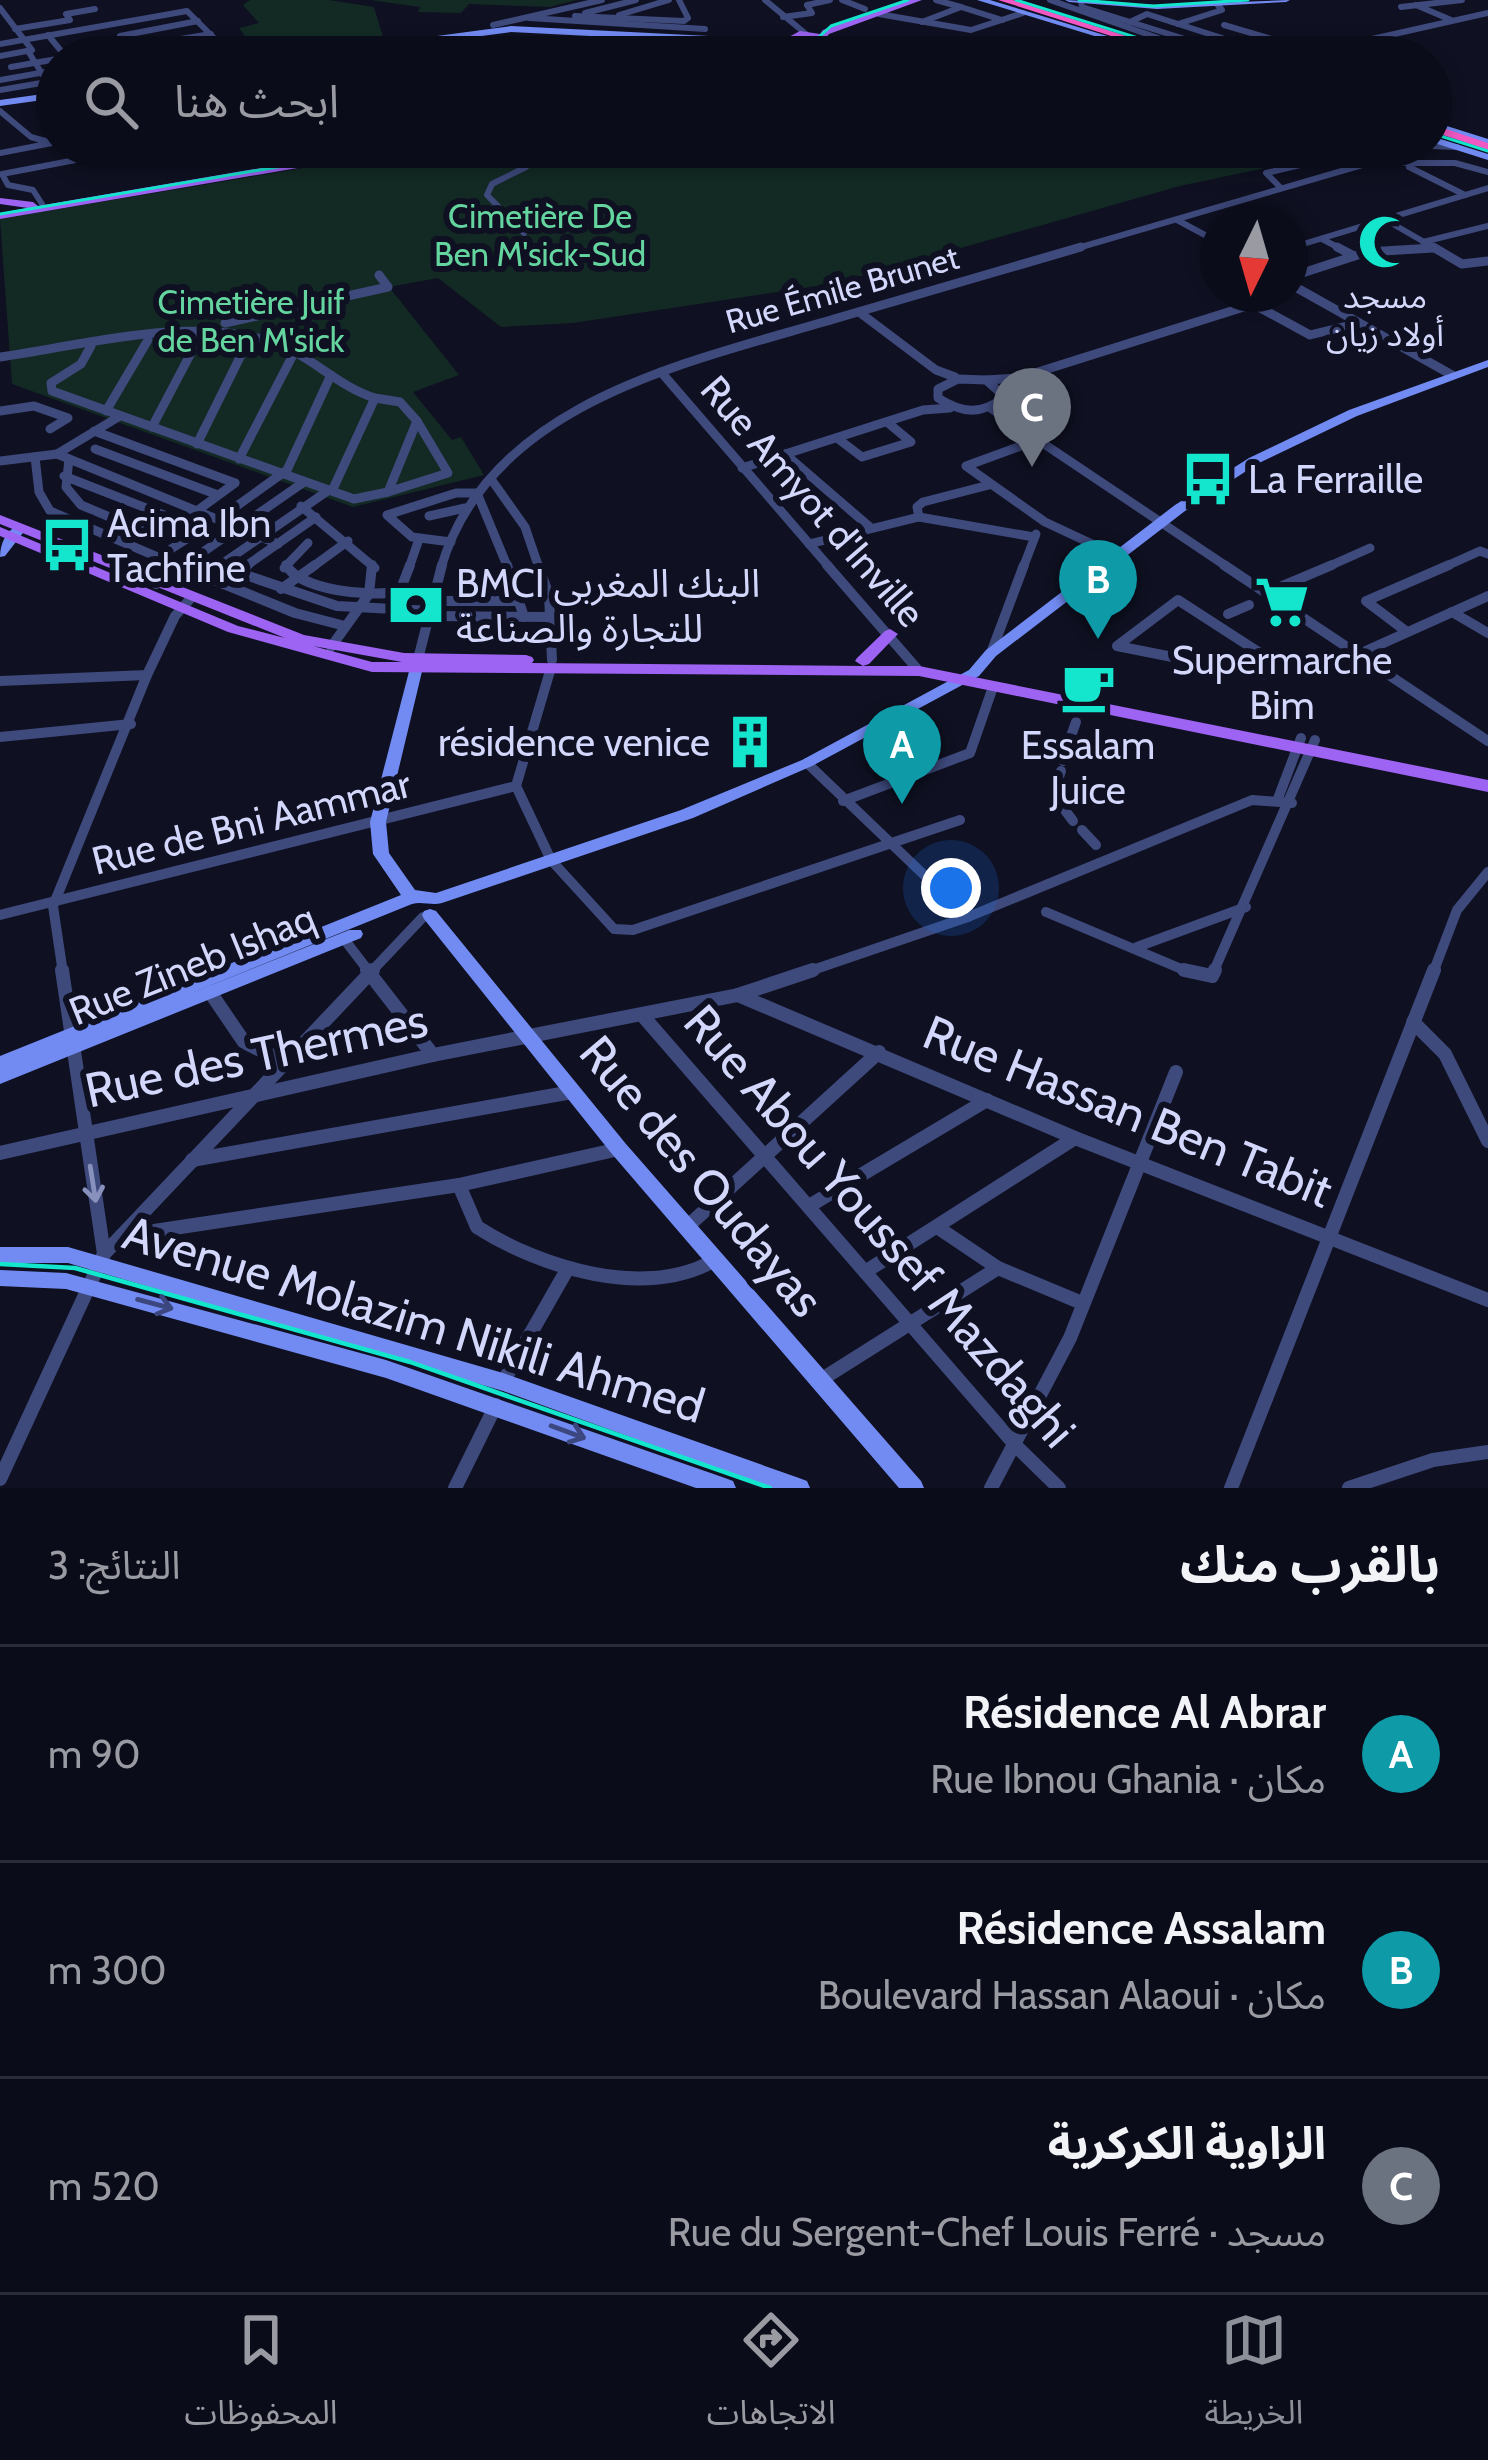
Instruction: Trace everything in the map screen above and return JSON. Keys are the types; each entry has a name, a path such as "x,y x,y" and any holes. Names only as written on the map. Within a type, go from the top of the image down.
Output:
{"highway":[{"path":"1003,0 1119,36"},
{"path":"1024,6 1133,36"},
{"path":"1452,143 1488,152"}],"main road":[{"path":"823,36 865,9 893,0"},
{"path":"798,36 917,0"},
{"path":"832,26 840,36"},
{"path":"0,208 244,168"},
{"path":"0,208 264,168"},
{"path":"7,530 157,584 186,603 331,646 416,665"},
{"path":"7,530 281,646 416,665 970,668 1488,786"},
{"path":"863,661 890,634"},
{"path":"551,666 863,661 916,666"},
{"path":"916,666 927,694"},
{"path":"970,668 993,687 1079,712 1488,774"}],"street":[{"path":"87,0 120,36 198,22"},
{"path":"487,28 586,0"},
{"path":"442,36 602,0"},
{"path":"553,23 636,0"},
{"path":"610,18 650,2 669,0"},
{"path":"679,0 686,14"},
{"path":"765,0 794,36"},
{"path":"783,0 795,36"},
{"path":"804,3 830,0"},
{"path":"842,0 865,9"},
{"path":"936,0 1002,20"},
{"path":"981,0 1024,6 1120,36"},
{"path":"1050,0 1134,36"},
{"path":"1069,0 1142,8 1286,0"},
{"path":"1105,0 1198,0"},
{"path":"1390,1 1400,7 1462,0"},
{"path":"1081,2 1090,10 1174,36"},
{"path":"1422,2 1463,18"},
{"path":"1422,2 1451,20"},
{"path":"796,36 812,13 804,3"},
{"path":"1178,24 1222,10 1217,4"},
{"path":"879,14 971,30 1002,20 1024,6"},
{"path":"919,23 961,7"},
{"path":"0,8 35,62 11,67"},
{"path":"83,36 66,14 94,9"},
{"path":"1090,10 1147,14 1219,36"},
{"path":"43,36 184,11 211,34"},
{"path":"628,12 686,14"},
{"path":"1382,36 1488,13"},
{"path":"575,16 680,21 686,14"},
{"path":"1130,22 1147,14"},
{"path":"529,18 705,29"},
{"path":"1186,36 1238,18"},
{"path":"7,23 70,20"},
{"path":"1224,25 1261,36"},
{"path":"487,28 671,36"},
{"path":"200,36 211,34"},
{"path":"0,44 36,37"},
{"path":"2,56 28,52"},
{"path":"2,56 18,77"},
{"path":"0,80 36,74"},
{"path":"0,90 36,84"},
{"path":"0,110 36,101"},
{"path":"0,110 36,138"},
{"path":"1452,145 1488,152"},
{"path":"0,153 36,148"},
{"path":"19,150 23,172"},
{"path":"1452,163 1488,172"},
{"path":"38,204 33,190 8,185 1,172 48,168"},
{"path":"524,168 492,184 487,195 524,233"},
{"path":"1281,188 1266,173 1287,168"},
{"name":"Rue Émile Brunet","path":"416,665 465,508 546,431 661,372 1351,168"},
{"path":"1411,168 1466,195"},
{"path":"1419,172 1426,168"},
{"path":"1308,243 1488,188"},
{"path":"1177,220 1200,232"},
{"path":"1386,220 1473,265 1488,261"},
{"path":"1423,242 1488,226"},
{"path":"1322,239 1354,256"},
{"path":"1308,279 1354,256 1433,248"},
{"path":"225,323 388,287 379,275"},
{"path":"1308,296 1452,375"},
{"path":"859,312 936,370 958,379 986,380 1019,378 1228,312"},
{"path":"1268,312 1310,335 1359,322"},
{"path":"152,428 201,334"},
{"path":"0,357 91,346 201,334 250,337 295,351 375,398 400,402 448,473 354,499 49,389 81,364 91,346"},
{"path":"197,443 250,337"},
{"path":"106,411 148,340"},
{"path":"239,459 295,351"},
{"name":"Rue Zineb Ishaq","path":"0,1077 69,1041 419,907 688,814 807,763 970,668 1195,497 1301,435 1488,363"},
{"path":"922,410 938,398 941,386 936,370"},
{"name":"Rue Amyot d'Inville","path":"661,372 916,666"},
{"path":"220,518 281,474 331,375"},
{"path":"1002,390 1019,378"},
{"path":"941,386 958,379"},
{"path":"986,380 1005,397 992,409"},
{"path":"345,626 295,613 204,576 301,506 330,491 375,398"},
{"path":"938,398 950,408"},
{"path":"0,411 34,406 68,418 50,429"},
{"path":"742,468 922,410 992,409 1260,599 1359,654 1488,741"},
{"path":"0,461 57,454 120,416"},
{"path":"388,492 417,421"},
{"path":"837,438 862,458 911,442 886,422"},
{"path":"94,431 235,484 140,552"},
{"path":"1037,440 971,461 969,470 1045,522 1122,557"},
{"path":"95,449 218,496"},
{"path":"57,454 278,544"},
{"path":"785,454 871,527"},
{"path":"35,457 39,492 50,511 181,567"},
{"path":"69,459 64,476 81,505 160,538"},
{"path":"64,476 182,522"},
{"path":"491,479 525,527 553,617 551,666 516,786 551,860 606,924 627,931 960,820"},
{"path":"157,584 304,482"},
{"path":"920,517 917,507 923,502 990,485"},
{"path":"451,542 418,539 387,515 456,493 477,493 494,524 524,617"},
{"path":"301,506 375,567 369,594 331,646"},
{"path":"429,516 465,508"},
{"path":"237,572 316,517"},
{"path":"809,544 920,517 1034,537"},
{"path":"970,668 1003,612 1034,537 1045,522"},
{"path":"0,553 7,530"},
{"path":"157,558 200,531"},
{"path":"308,543 282,564 299,576 369,594 400,591 418,539"},
{"path":"281,589 348,541"},
{"path":"1219,618 1263,655 1263,675 1117,646 1174,600 1219,618 1370,548"},
{"path":"1407,632 1366,601 1481,550 1488,554"},
{"path":"216,565 356,610 520,601"},
{"path":"1359,654 1488,596"},
{"path":"101,1259 54,902 131,724 147,675 186,603"},
{"path":"432,609 553,617"},
{"path":"1003,612 1032,623"},
{"path":"1452,612 1488,633"},
{"path":"378,822 416,665"},
{"path":"0,681 147,675"},
{"path":"843,801 970,753 993,687"},
{"path":"1079,712 1056,793 1096,845"},
{"path":"0,737 131,724"},
{"path":"1046,912 1197,975 1212,976 1246,907 1307,744"},
{"path":"807,763 968,917"},
{"name":"Rue de Bni Aammar","path":"0,915 516,786"},
{"name":"Rue des Thermes","path":"0,1153 434,1055 737,995 968,917 1237,805 1283,804"},
{"name":"Rue des Oudayas","path":"378,822 381,854 419,907 619,1148 913,1488"},
{"path":"1231,1488 1457,910 1488,872"},
{"path":"0,1479 101,1259 368,971 419,907"},
{"name":"Rue Zineb Ishaq","path":"0,1063 210,992 419,907"},
{"path":"1136,947 1246,907"},
{"path":"344,938 434,1055"},
{"path":"210,992 244,1042 285,1062"},
{"name":"Rue Hassan Ben Tabit","path":"737,995 1075,1138 1488,1300"},
{"name":"Rue Abou Youssef Mazdaghi","path":"642,1015 1017,1447 1059,1488"},
{"path":"1413,1022 1445,1054 1488,1141"},
{"path":"688,1226 879,1052"},
{"path":"991,1488 1017,1447 1082,1304 1176,1072"},
{"path":"189,1161 572,1092"},
{"path":"809,1206 987,1100"},
{"path":"866,1272 940,1229 1075,1138"},
{"path":"121,1236 459,1185 619,1148"},
{"path":"459,1185 477,1228 568,1268 663,1280 693,1273 715,1259"},
{"path":"940,1229 998,1268 1082,1304"},
{"name":"Avenue Molazim Nikili Ahmed","path":"0,1256 43,1252 101,1259 503,1382 799,1488"},
{"path":"503,1382 568,1268"},
{"path":"819,1381 998,1268"},
{"name":"Avenue Molazim Nikili Ahmed","path":"0,1277 44,1277 87,1286 386,1369 725,1488"},
{"path":"455,1488 496,1405"},
{"path":"1349,1488 1433,1460 1488,1452"}],"green space":[{"path":"250,0 329,0 374,7 383,36 245,36 239,28 259,23 243,5"},
{"path":"370,0 577,0 549,7 469,4 461,13 418,12 420,7"},
{"path":"303,168 1265,168 1180,186 837,283 573,323 501,327 438,278 389,287 459,375 413,392 452,440 461,437 484,475 353,507 12,384 0,219"}],"tram line":[{"path":"820,36 831,26 908,0"},
{"path":"1016,0 1132,36"},
{"path":"1079,0 1153,6 1248,0"},
{"path":"1452,140 1488,151"},
{"path":"0,214 271,168"},
{"path":"0,1264 75,1268 410,1362 770,1488"}],"place":[{"name":"مسجد أولاد زيان","path":"1385,242"},
{"name":"الزاوية الكركرية","path":"1032,467"},
{"name":"La Ferraille","path":"1208,479"},
{"name":"Acima Ibn Tachfine","path":"67,545"},
{"name":"Supermarche Bim","path":"1282,602"},
{"name":"BMCI البنك المغربي للتجارة والصناعة","path":"416,605"},
{"name":"Résidence Assalam","path":"1098,639"},
{"name":"Essalam Juice","path":"1088,687"},
{"name":"résidence venice","path":"750,742"},
{"name":"Résidence Al Abrar","path":"902,804"}],"park label":[{"name":"Cimetière De Ben M'sick-Sud","path":"540,235"},
{"name":"Cimetière Juif de Ben M'sick","path":"251,321"}]}
